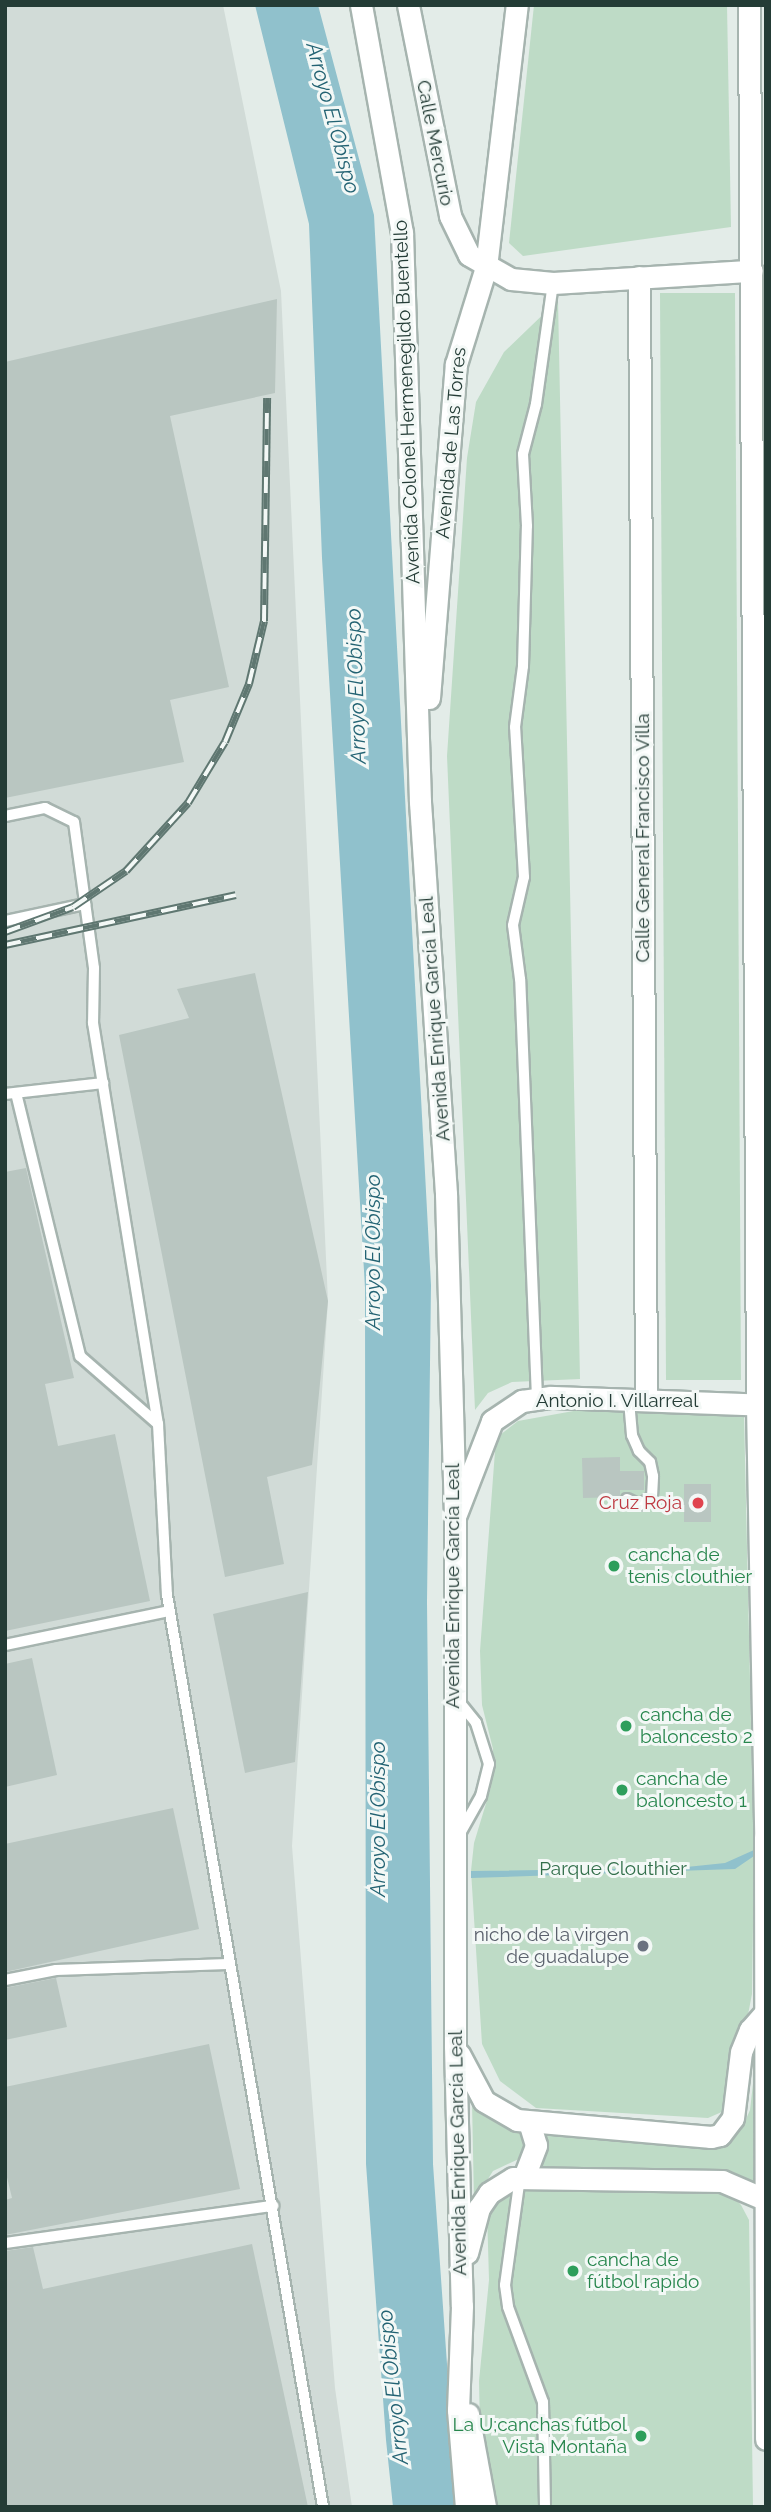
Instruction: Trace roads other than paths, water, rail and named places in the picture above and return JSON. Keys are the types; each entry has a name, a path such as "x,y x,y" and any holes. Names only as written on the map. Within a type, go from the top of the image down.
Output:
{"street":[{"name":"Avenida Colonel Hermenegildo Buentello","path":"361,5 402,232 421,802"},
{"name":"Calle Mercurio","path":"408,5 454,232 469,256 486,267"},
{"name":"Avenida de Las Torres","path":"421,802 456,365 486,267 517,5"},
{"path":"749,5 759,271 766,2440"},
{"path":"486,267 511,279 553,283 759,271"},
{"name":"Calle General Francisco Villa","path":"637,1399 639,277"},
{"name":"Avenida Enrique García Leal","path":"421,802 446,1194 455,1516 452,1694 455,2046 461,2269 459,2444 466,2507"},
{"name":"Antonio I. Villarreal","path":"455,1516 492,1421 507,1409 537,1398 637,1399 761,1405"},
{"path":"455,2046 484,2101 502,2114 529,2122 720,2135 733,2118 741,2052 750,2031 764,2014"},
{"path":"522,2177 536,2146 529,2122"},
{"path":"461,2269 479,2208 489,2193 502,2182 522,2177 722,2181 765,2199"},
{"name":"Avenida Enrique García Leal","path":"460,2371 485,2507"}],"lane":[{"path":"537,1398 520,979 513,925 524,877 515,727 523,666 527,539 523,454 536,404 553,283"},
{"path":"5,816 45,808 74,822 94,968 93,1023 158,1424 169,1611 228,1964 274,2206 323,2507"},
{"path":"5,920 85,904"},
{"path":"103,1083 10,1093 80,1356 158,1424"},
{"path":"627,1499 640,1505 652,1497 653,1476 650,1462 639,1451 632,1435 637,1399"},
{"path":"5,1645 169,1611"},
{"path":"452,1694 476,1723 489,1764 481,1796 454,1843"},
{"path":"5,1980 56,1970 228,1964"},
{"path":"522,2177 505,2285 508,2307 543,2402 545,2507"},
{"path":"5,2243 274,2206"}],"water":[{"name":"Arroyo El Obispo","path":"255,5 318,5 374,215 431,1285 427,1602 433,2164 457,2507 393,2507 386,2440 366,2164 365,1288 322,558 309,224"},
{"path":"754,1850 754,1856 735,1869 471,1878 471,1871 677,1868 725,1863"}],"railway":[{"path":"5,932 73,907 126,871 188,803 225,742 249,684 264,621 267,398"},
{"path":"5,945 236,895"}],"place":[{"name":"Cruz Roja","path":"698,1503"},
{"name":"cancha de tenis clouthier","path":"614,1566"},
{"name":"cancha de baloncesto 2","path":"626,1726"},
{"name":"cancha de baloncesto 1","path":"622,1790"},
{"name":"nicho de la virgen de guadalupe","path":"643,1946"},
{"name":"cancha de fútbol rapido","path":"573,2271"},
{"name":"La U;canchas fútbol Vista Montaña","path":"641,2436"}],"park label":[{"name":"Parque Clouthier","path":"613,1869"}]}
